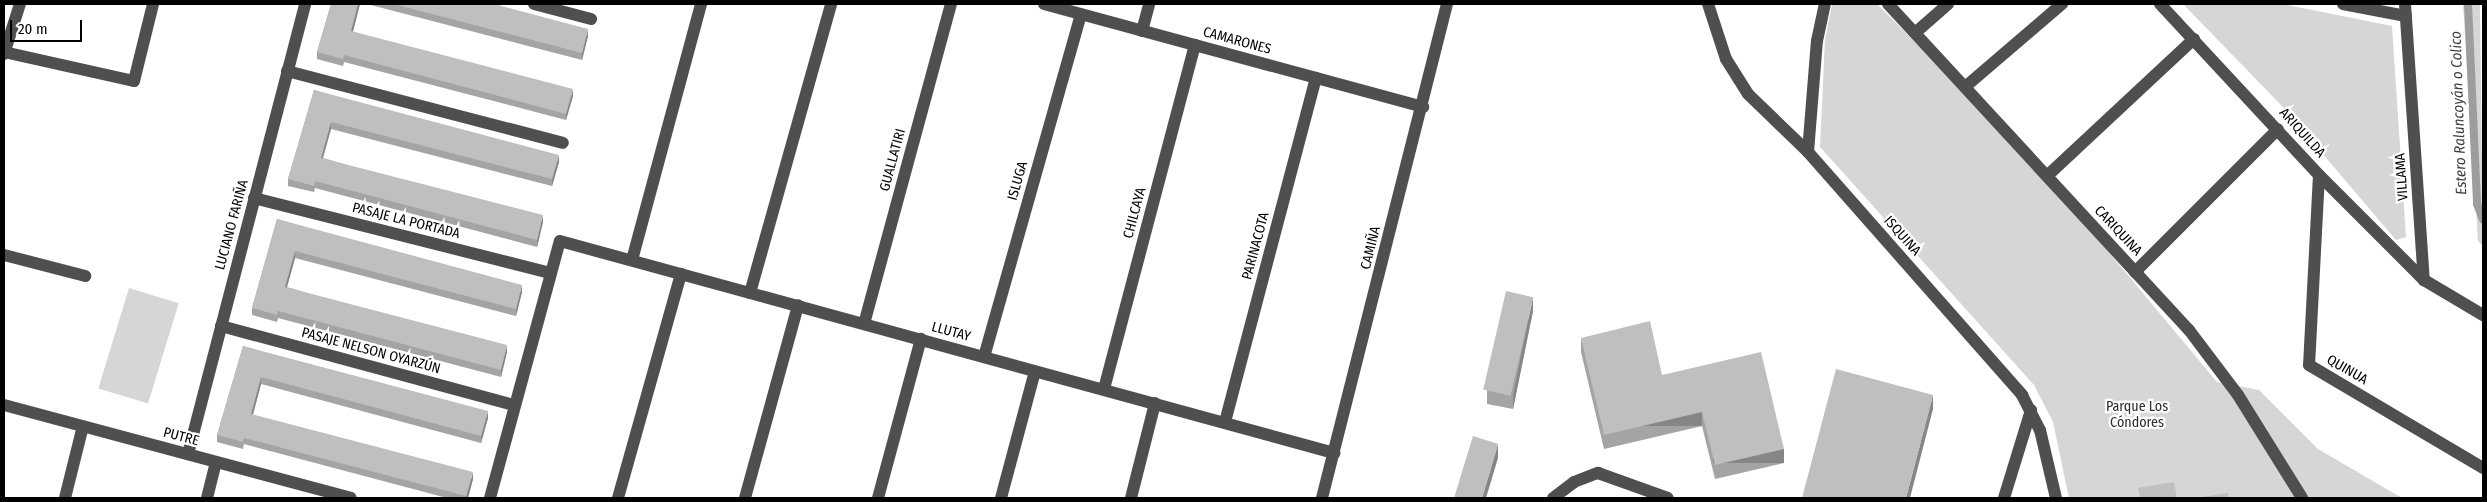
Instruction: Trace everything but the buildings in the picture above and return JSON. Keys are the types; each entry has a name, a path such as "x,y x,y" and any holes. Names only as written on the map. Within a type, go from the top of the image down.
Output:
{"street":[{"path":"20,4 4,53 134,81 153,4"},
{"name":"LUCIANO FARIÑA","path":"188,454 305,4"},
{"path":"534,4 591,19"},
{"path":"632,260 701,4"},
{"path":"750,293 831,4"},
{"name":"GUALLATIRI","path":"864,324 951,4"},
{"name":"CAMARONES","path":"1044,4 1422,107"},
{"path":"1142,31 1149,4"},
{"name":"CAMIÑA","path":"1322,498 1447,4"},
{"name":"ISQUINA","path":"1708,4 1719,42 1735,75 1748,94 1808,152 2011,380 2031,410 2040,430 2056,498"},
{"path":"1808,152 1817,40 1825,4"},
{"name":"CARIQUINA","path":"1888,4 2135,272 2213,361 2302,498"},
{"path":"1915,33 1948,4"},
{"path":"1965,87 2062,4"},
{"name":"ARIQUILDA","path":"2160,4 2194,38 2319,175 2424,280"},
{"path":"2344,4 2406,10"},
{"name":"VILLAMA","path":"2406,10 2424,280"},
{"name":"ISLUGA","path":"984,357 1081,14"},
{"path":"2047,176 2194,38"},
{"name":"CHILCAYA","path":"1104,389 1195,45"},
{"path":"287,71 563,143"},
{"name":"PARINACOTA","path":"1225,422 1316,78"},
{"path":"2135,272 2278,129"},
{"name":"QUINUA","path":"2319,175 2308,365 2483,468"},
{"name":"PASAJE LA PORTADA","path":"254,198 550,273"},
{"name":"LLUTAY","path":"550,273 560,241 1334,452"},
{"path":"4,255 85,276"},
{"path":"490,498 513,405 550,273"},
{"path":"618,498 681,274"},
{"path":"2424,280 2483,315"},
{"path":"745,498 798,306"},
{"name":"PASAJE NELSON OYARZÚN","path":"221,326 513,405"},
{"path":"878,498 921,340"},
{"path":"1001,498 1035,371"},
{"path":"1130,498 1154,403"},
{"name":"PUTRE","path":"4,404 350,498"},
{"path":"2004,498 2031,410"},
{"path":"65,498 83,426"},
{"path":"207,498 216,462"},
{"path":"1553,498 1574,482 1598,473 1668,498"}],"green space":[{"name":"Parque Los Cóndores","path":"1832,4 1877,4 1928,55 2097,238 2217,382 2259,390 2318,449 2402,498 2069,498 2053,422 2034,385 1820,147 1825,40"},
{"path":"2183,4 2282,4 2392,26 2406,237 2396,240 2281,105"},
{"path":"2463,4 2480,4 2483,246 2478,241"},
{"path":"129,288 179,303 148,404 98,388"}],"waterway":[{"name":"Estero Raluncoyán o Colico","path":"2468,4 2477,204 2483,220"}]}
